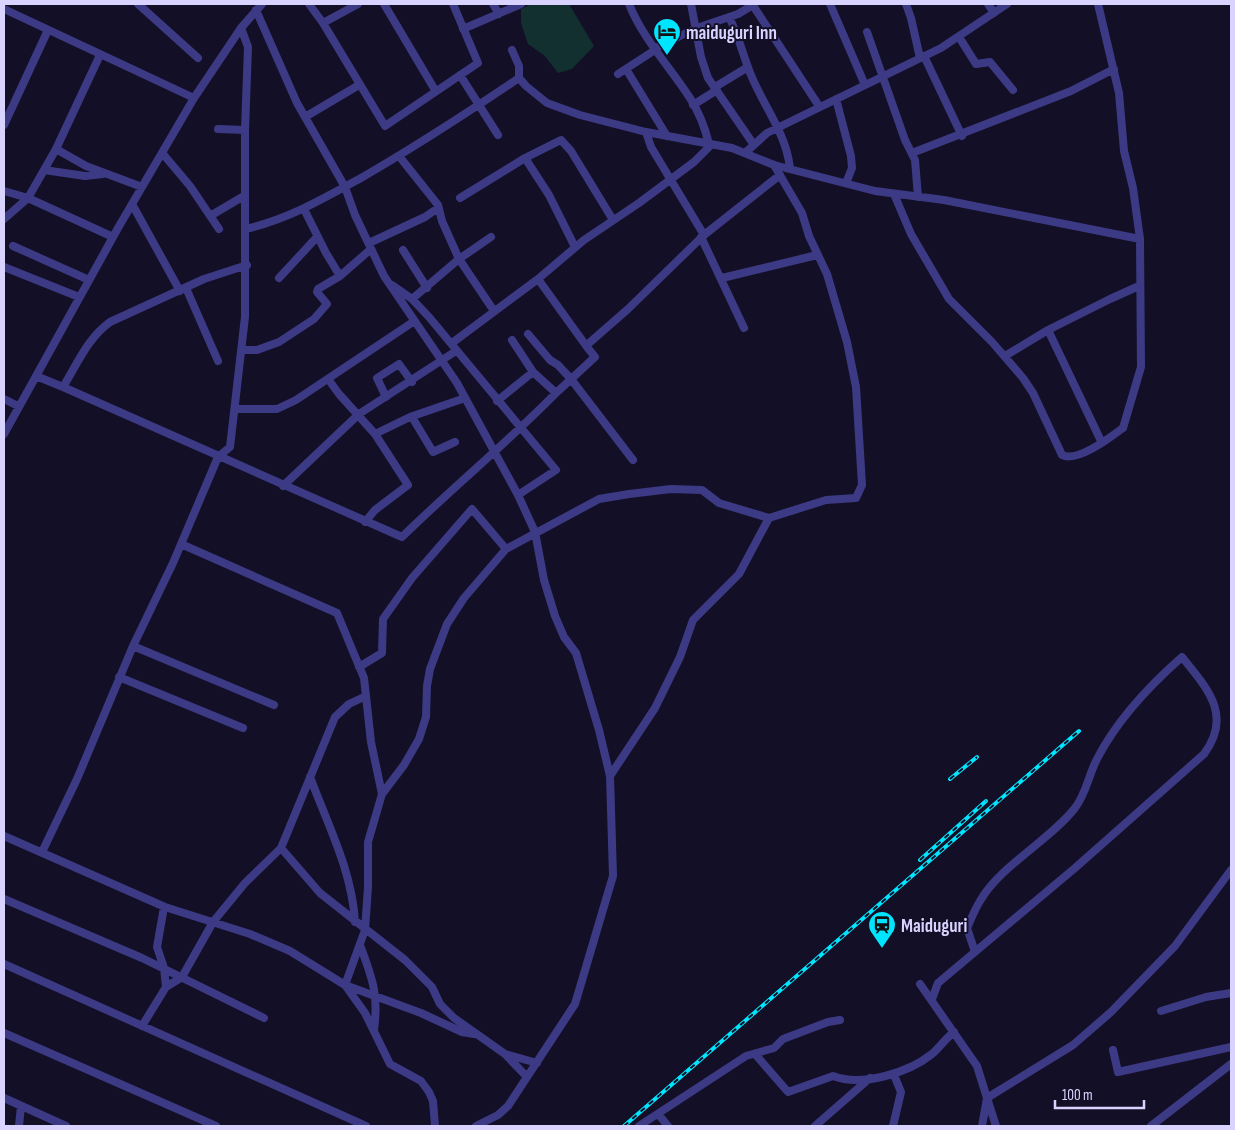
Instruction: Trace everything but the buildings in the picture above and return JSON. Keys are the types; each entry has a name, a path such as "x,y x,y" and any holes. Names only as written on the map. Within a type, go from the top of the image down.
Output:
{"street":[{"path":"138,4 198,58"},
{"path":"4,434 113,236 163,154 194,98 241,28 262,4"},
{"path":"309,4 323,23 385,126 478,62 452,4"},
{"path":"323,23 358,4"},
{"path":"384,4 435,90"},
{"path":"493,4 498,14"},
{"path":"463,29 521,4"},
{"path":"629,4 654,49 693,105 710,145"},
{"path":"691,4 700,57 708,78 754,145"},
{"path":"618,74 654,49 694,29 729,17 752,4 819,106"},
{"path":"830,4 865,85"},
{"path":"906,4 912,18 922,57 962,136"},
{"path":"988,4 994,13"},
{"path":"745,153 767,133 959,38 1007,4"},
{"path":"894,194 911,234 948,299 1004,356 1033,393 1062,455 1070,456 1102,443 1123,428 1141,367 1140,239 1133,188 1124,151 1122,121 1114,69 1098,4"},
{"path":"4,9 194,98"},
{"path":"256,10 305,117 345,187 370,246 388,282 465,398 518,495 535,532 544,580 555,616 564,637 576,652 591,696 610,776 613,876 583,983 575,1004 508,1106 498,1115 476,1126"},
{"path":"729,17 736,30 748,67 779,127 789,156 790,168"},
{"path":"42,852 77,779 119,677 181,544 218,457 230,447 246,317 244,196 248,47 241,28"},
{"path":"4,126 48,30"},
{"path":"867,32 905,140 912,153 918,178 918,197"},
{"path":"959,38 976,64 990,62 1013,90"},
{"path":"512,50 519,66 519,78 547,103 580,115 646,132 732,148 774,165 894,194 1140,239"},
{"path":"4,219 28,198 56,149 100,54"},
{"path":"693,105 748,67"},
{"path":"912,153 962,136 1071,91 1114,69"},
{"path":"626,70 668,136"},
{"path":"460,75 498,135"},
{"path":"246,229 290,216 345,187 400,156 519,78"},
{"path":"305,117 359,85"},
{"path":"836,99 851,156 852,168 846,183"},
{"path":"218,129 245,130"},
{"path":"646,132 651,147 702,236 744,328"},
{"path":"460,198 525,158 557,141 565,142 613,220"},
{"path":"452,343 576,247 694,162 710,145"},
{"path":"56,149 105,173 142,187"},
{"path":"163,154 190,186 219,229"},
{"path":"400,156 433,196 459,259 494,312"},
{"path":"525,158 549,195 576,247"},
{"path":"345,985 365,930 368,887 368,842 382,794 404,765 419,739 426,717 426,686 446,624 464,598 506,549 535,532 599,500 671,489 702,490 720,504 769,518 826,500 856,498 862,485 853,363 826,274 802,213 774,165"},
{"path":"44,170 85,176 105,173"},
{"path":"587,347 702,236 780,176"},
{"path":"4,191 28,198 113,236"},
{"path":"210,216 244,196"},
{"path":"132,204 184,289 218,362"},
{"path":"241,350 266,348 314,319 327,304 317,292 318,289 340,276 370,246 425,217 438,208"},
{"path":"304,209 317,238 340,276"},
{"path":"412,299 459,259 491,237"},
{"path":"278,278 317,238"},
{"path":"13,246 89,280"},
{"path":"403,250 427,288"},
{"path":"722,278 817,255"},
{"path":"63,387 83,349 96,332 110,322 204,279 246,265"},
{"path":"4,268 79,298"},
{"path":"36,376 402,537 447,492 522,428 595,357 538,278"},
{"path":"388,282 412,299 452,343 456,351 556,470 518,495"},
{"path":"1004,356 1048,330 1110,298 1139,286"},
{"path":"235,409 277,408 296,400 413,322"},
{"path":"1048,330 1102,443"},
{"path":"528,334 550,360 558,365 571,379 633,460"},
{"path":"512,340 534,372 556,393"},
{"path":"283,486 359,414 412,382 456,351"},
{"path":"386,397 377,378 399,364 401,364 412,382"},
{"path":"497,401 534,372"},
{"path":"328,379 375,434 408,485 375,510 365,522"},
{"path":"375,434 412,417 465,398"},
{"path":"4,399 18,406"},
{"path":"412,417 433,452 455,442"},
{"path":"359,667 382,653 383,619 412,578 472,509 506,549"},
{"path":"610,776 655,708 680,657 693,620 739,574 769,518"},
{"path":"181,544 337,613 364,678 371,742 382,794"},
{"path":"133,646 274,704"},
{"path":"932,999 938,983 975,952 1075,868 1207,749 1216,726 1214,700 1207,688 1182,657 1156,680 1112,730 1096,760 1077,806 1058,827 999,879 980,899 967,928 975,952"},
{"path":"119,677 243,728"},
{"path":"142,1026 166,987 182,977 213,922 246,883 281,848 335,717 349,704 366,696"},
{"path":"310,777 347,874 353,896 355,922"},
{"path":"4,836 164,907 250,934 290,951 345,985 421,1013 462,1032 474,1034"},
{"path":"281,848 320,893 365,930 389,945 406,960 432,987 444,1009 474,1034 505,1054 527,1077"},
{"path":"982,1126 987,1098 1073,1045 1110,1012 1175,946 1231,870"},
{"path":"4,899 164,968 264,1018"},
{"path":"164,907 157,937 166,987"},
{"path":"360,945 375,987 374,1030"},
{"path":"4,964 366,1126"},
{"path":"920,984 977,1066 996,1126"},
{"path":"345,985 374,1030 390,1064 421,1081 429,1092 433,1102 435,1126"},
{"path":"1160,1011 1206,997 1231,993"},
{"path":"639,1126 746,1056 774,1048 783,1039 828,1022 840,1020"},
{"path":"755,1054 788,1092 833,1076 844,1080 894,1075 932,1054 954,1032"},
{"path":"4,1033 216,1126"},
{"path":"1113,1050 1118,1072 1231,1048"},
{"path":"505,1054 537,1063"},
{"path":"1151,1126 1231,1064"},
{"path":"893,1126 901,1092 894,1075"},
{"path":"815,1126 870,1078"},
{"path":"4,1098 66,1126"},
{"path":"19,1126 21,1106"},
{"path":"658,1114 668,1126"}],"green space":[{"path":"531,4 569,4 594,46 572,69 558,73 545,56 528,44 521,23 521,9"}],"railway":[{"path":"624,1126 1079,731"},
{"path":"950,779 977,757"},
{"path":"920,860 986,801"}],"place":[{"name":"maiduguri Inn","path":"667,56"},
{"name":"Maiduguri","path":"882,949"}]}
